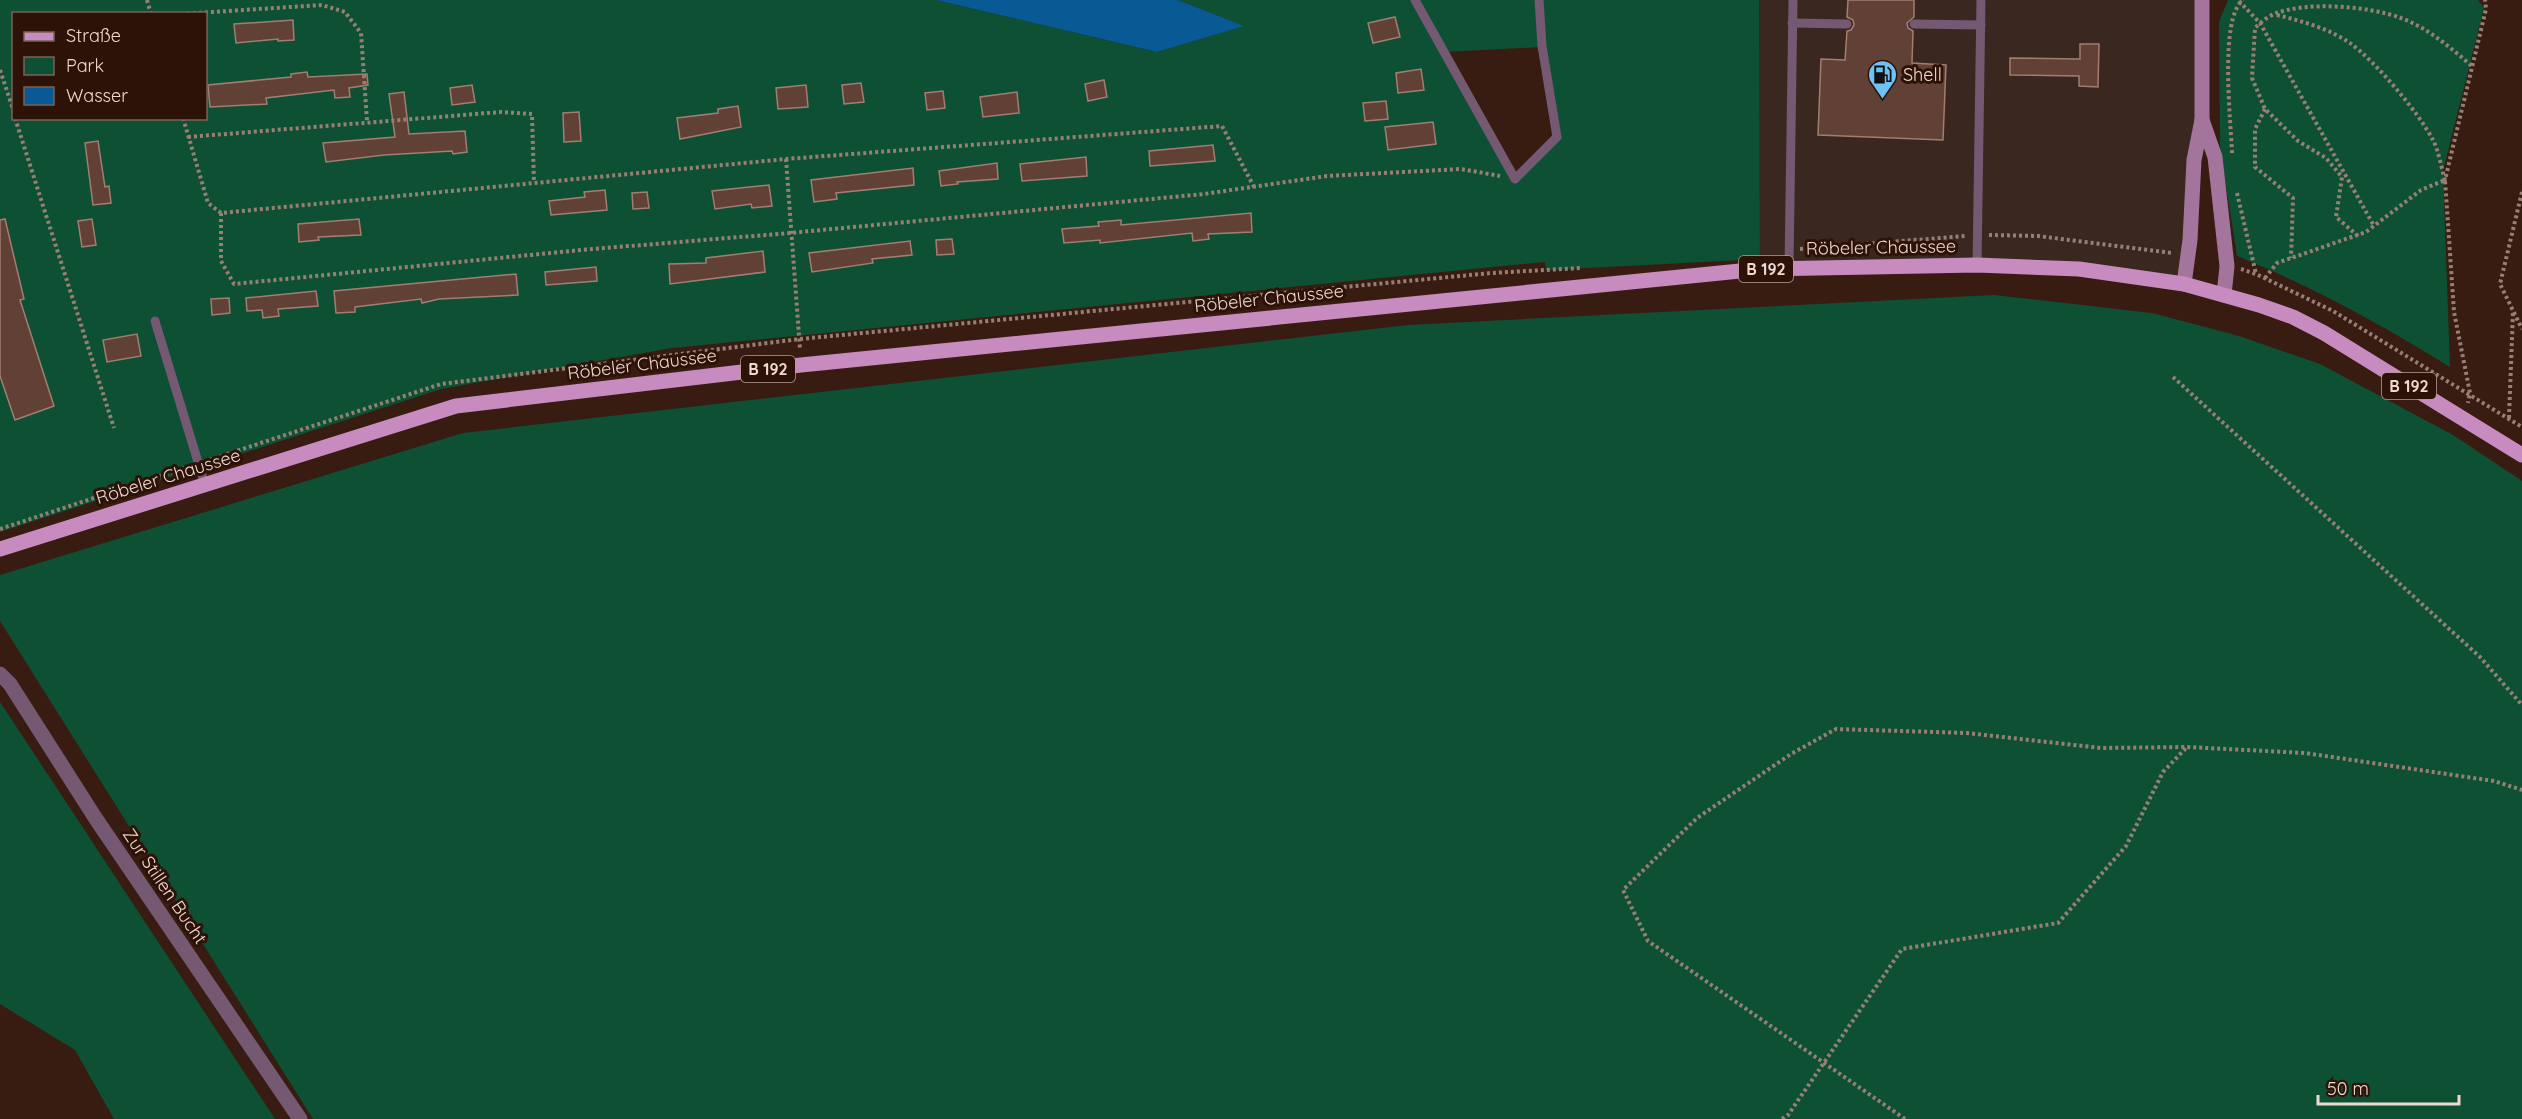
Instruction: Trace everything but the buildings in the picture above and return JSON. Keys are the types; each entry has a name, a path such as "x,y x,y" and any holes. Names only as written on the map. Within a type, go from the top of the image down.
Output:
{"main road":[{"path":"2184,284 2190,248 2194,160 2202,120 2202,0"},
{"path":"2202,120 2215,157 2227,266 2224,295"},
{"name":"Röbeler Chaussee","path":"0,549 456,406 801,365 1789,267 1977,265 2079,269 2184,284 2282,313 2324,333 2522,455"}],"street":[{"name":"Zur Stillen Bucht","path":"0,674 10,684 96,819 300,1119"}],"lane":[{"path":"1415,0 1515,179 1557,137 1542,46 1539,0"},
{"path":"1789,267 1793,0"},
{"path":"1977,265 1981,0"},
{"path":"1792,23 1847,24"},
{"path":"1914,24 1981,25"},
{"path":"154,321 205,485"}],"path":[{"path":"2445,180 2486,9 2485,0"},
{"path":"2232,156 2229,45 2231,19 2240,1 2260,23 2374,226"},
{"path":"207,12 322,5 345,12 362,33 366,121"},
{"path":"2358,236 2336,217 2342,177 2326,158 2298,141 2265,109 2252,78 2255,28 2273,14 2308,6 2362,9 2401,18 2445,43 2473,67"},
{"path":"2273,14 2309,23 2349,42 2409,104 2434,141 2445,180 2454,312 2470,393 2466,422"},
{"path":"0,70 12,106"},
{"path":"2265,109 2255,129 2255,168 2292,198 2291,258"},
{"path":"188,137 366,121 501,112 532,114 534,183"},
{"path":"16,120 114,428"},
{"path":"184,120 208,203 221,213 786,159 1222,126 1254,187"},
{"path":"786,159 801,365"},
{"path":"221,213 221,261 234,284 1204,194 1327,176 1461,169 1515,179"},
{"path":"2265,278 2277,263 2358,236 2421,190 2445,180"},
{"path":"2236,186 2256,274 2333,311 2522,427"},
{"path":"2522,192 2500,284 2522,329"},
{"path":"2509,418 2513,311"},
{"path":"2173,377 2480,657 2522,705"},
{"path":"1905,1119 1648,941 1623,890 1697,818 1791,754 1836,729 1967,733 2101,748 2187,747 2305,753 2494,781 2522,790"},
{"path":"1782,1119 1788,1115 1902,949 2058,923 2126,846 2163,772 2187,747"}],"shaded area":[{"path":"1759,0 2202,0 2202,120 2184,284 2079,269 1760,269"}],"green space":[{"path":"0,0 936,0 1157,52 1243,26 1178,0 1759,0 1760,269 1744,260 1546,270 1545,262 672,348 441,389 0,532","holes":["1542,47 1557,137 1515,179 1443,52"]},
{"path":"2228,0 2478,0 2484,8 2443,171 2450,367 2346,307 2237,256 2220,147 2219,22"},
{"path":"1994,295 2152,313 2239,336 2320,364 2453,435 2522,481 2522,1119 313,1119 0,621 0,575 463,433 1408,325"},
{"path":"0,702 275,1119 114,1119 75,1050 0,1004"}],"water":[{"path":"936,0 1178,0 1244,26 1157,52"}],"place":[{"name":"Shell","path":"1882,100"}]}
